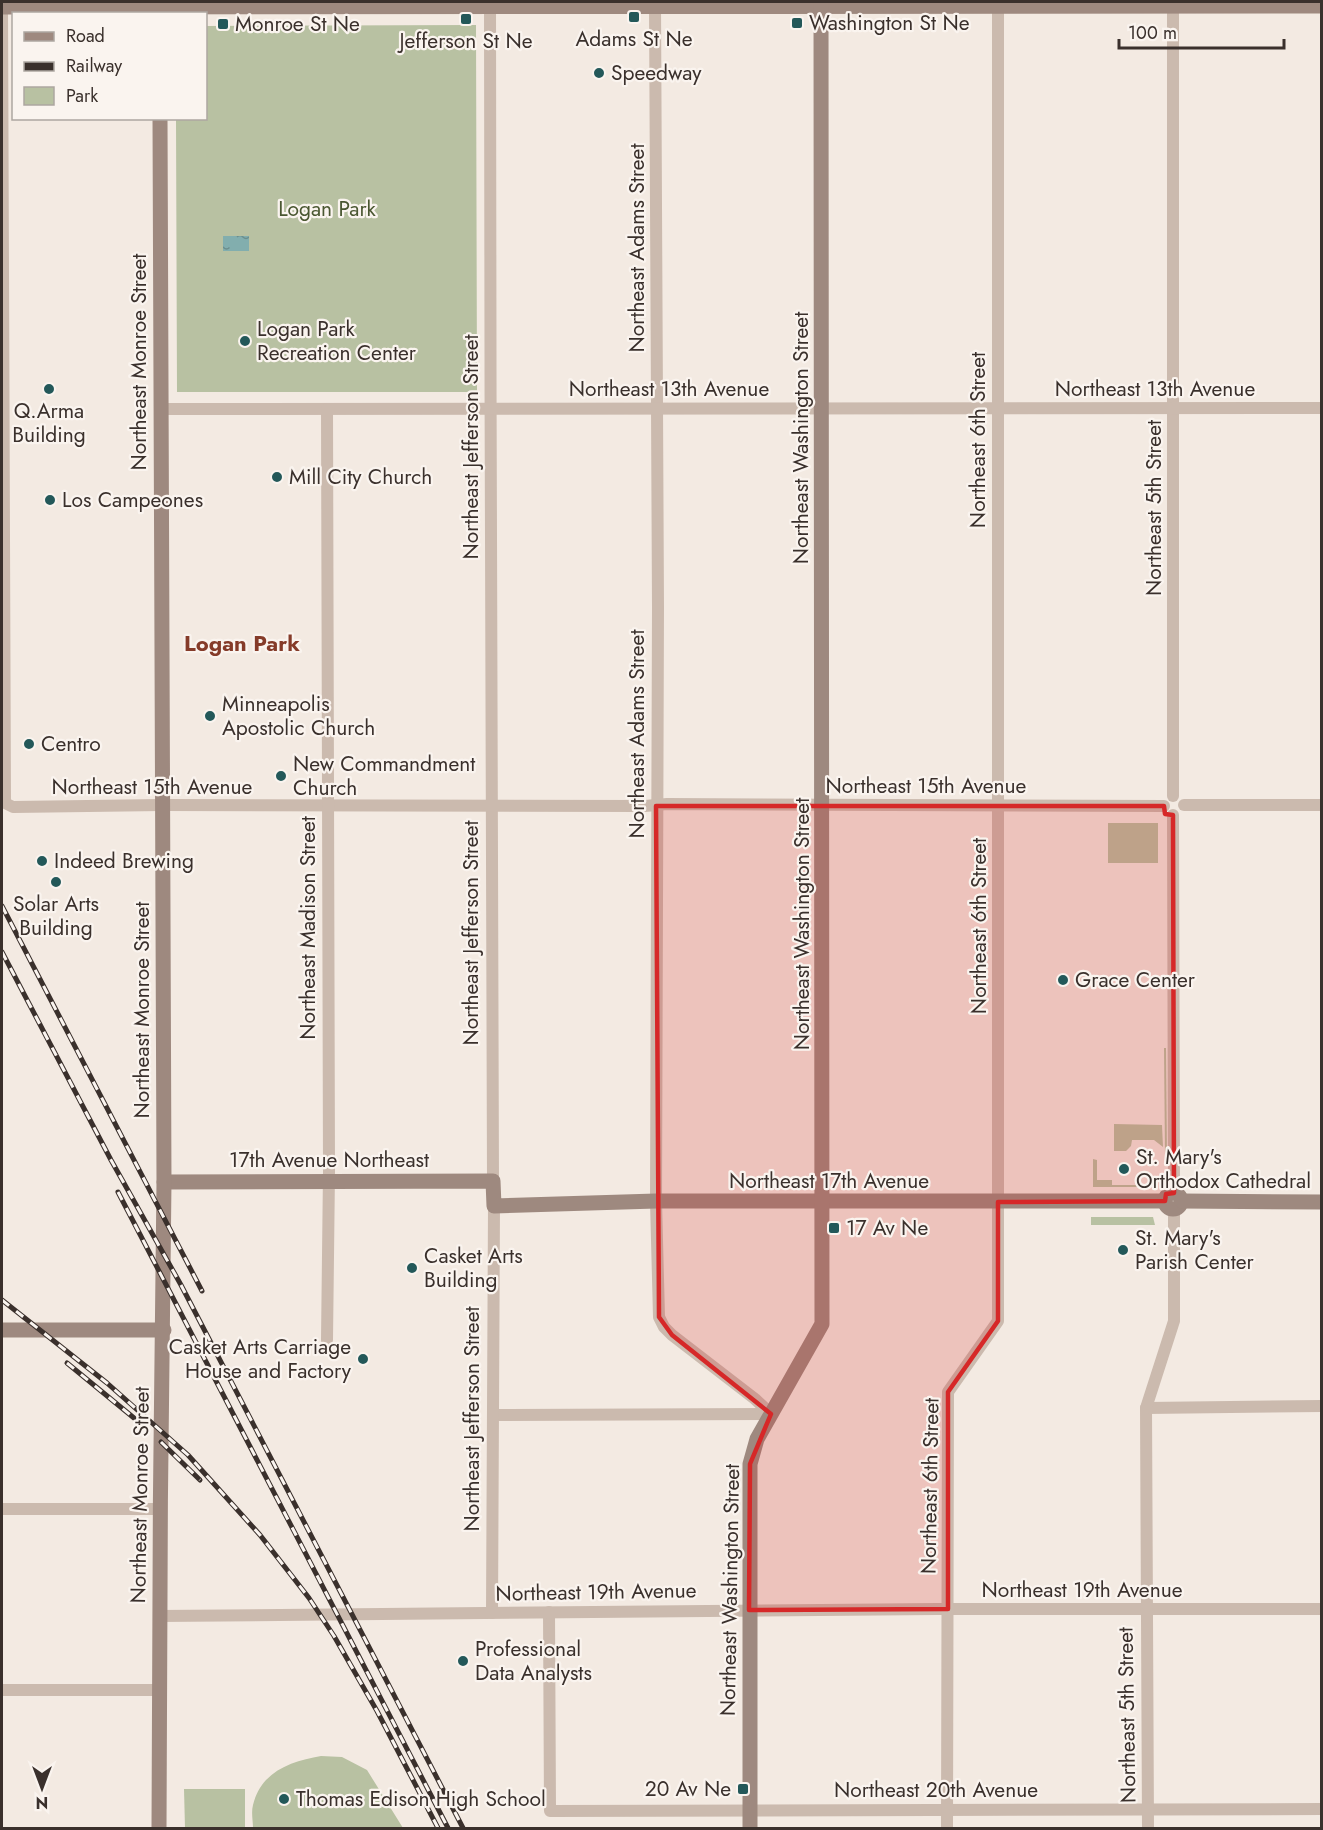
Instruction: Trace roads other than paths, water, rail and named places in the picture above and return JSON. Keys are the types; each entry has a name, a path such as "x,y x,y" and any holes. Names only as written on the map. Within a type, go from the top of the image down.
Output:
{"street":[{"path":"3,666 2,7 325,4 1322,6"},
{"name":"Northeast Jefferson Street","path":"490,4 494,1206 492,1613"},
{"name":"Northeast Adams Street","path":"655,4 656,1201 659,1317 664,1327 771,1414"},
{"name":"Northeast Washington Street","path":"750,1828 750,1464 757,1439 822,1324 821,4"},
{"name":"Northeast 5th Street","path":"1173,5 1173,796"},
{"name":"Northeast 6th Street","path":"947,1828 948,1392 998,1321 998,7"},
{"name":"Northeast Monroe Street","path":"159,1828 159,1509 164,1330 160,120"},
{"name":"Northeast 13th Avenue","path":"160,409 1322,408"},
{"name":"Northeast Madison Street","path":"327,409 329,1181 327,1340"},
{"name":"Northeast 15th Avenue","path":"3,666 5,803 12,807 656,806 667,804 1164,806"},
{"path":"1173,796 1179,797 1184,806 1181,811 1173,815 1167,813 1164,806 1165,800 1173,796"},
{"path":"1184,806 1322,805"},
{"name":"Northeast 5th Street","path":"1148,1828 1146,1408 1174,1321 1173,815"},
{"name":"17th Avenue Northeast","path":"164,1182 493,1181"},
{"name":"Northeast 17th Avenue","path":"494,1206 656,1201 1322,1202"},
{"path":"2,1330 164,1330"},
{"path":"1146,1408 1322,1406"},
{"path":"493,1415 771,1414"},
{"path":"2,1509 159,1509"},
{"name":"Northeast 19th Avenue","path":"159,1616 749,1610 1322,1609"},
{"name":"Northeast 20th Avenue","path":"549,1612 550,1811 1322,1809"},
{"path":"2,1690 159,1690"}],"water":[{"path":"223,236 249,236 249,251 223,251"}],"railway":[{"path":"2,906 202,1291"},
{"path":"2,952 111,1160 181,1285 463,1828"},
{"path":"118,1192 448,1828"},
{"path":"2,1300 107,1383 188,1455 260,1535 309,1598 334,1636 377,1711 438,1828"},
{"path":"67,1363 134,1418"},
{"path":"161,1442 200,1480"}],"place":[{"name":"Adams St Ne","path":"634,17"},
{"name":"Jefferson St Ne","path":"466,19"},
{"name":"Washington St Ne","path":"797,23"},
{"name":"Monroe St Ne","path":"223,24"},
{"name":"Speedway","path":"599,73"},
{"name":"Logan Park Recreation Center","path":"245,341"},
{"name":"Q.Arma Building","path":"49,389"},
{"name":"Mill City Church","path":"277,477"},
{"name":"Los Campeones","path":"50,500"},
{"name":"Minneapolis Apostolic Church","path":"210,716"},
{"name":"Centro","path":"29,744"},
{"name":"New Commandment Church","path":"281,776"},
{"name":"Indeed Brewing","path":"42,861"},
{"name":"Solar Arts Building","path":"56,882"},
{"name":"Grace Center","path":"1063,980"},
{"name":"St. Mary's Orthodox Cathedral","path":"1124,1169"},
{"name":"17 Av Ne","path":"834,1228"},
{"name":"St. Mary's Parish Center","path":"1123,1250"},
{"name":"Casket Arts Building","path":"412,1268"},
{"name":"Casket Arts Carriage House and Factory","path":"363,1359"},
{"name":"Professional Data Analysts","path":"463,1661"},
{"name":"20 Av Ne","path":"743,1789"},
{"name":"Thomas Edison High School","path":"284,1799"}],"district":[{"name":"Logan Park","path":"242,643"}]}
